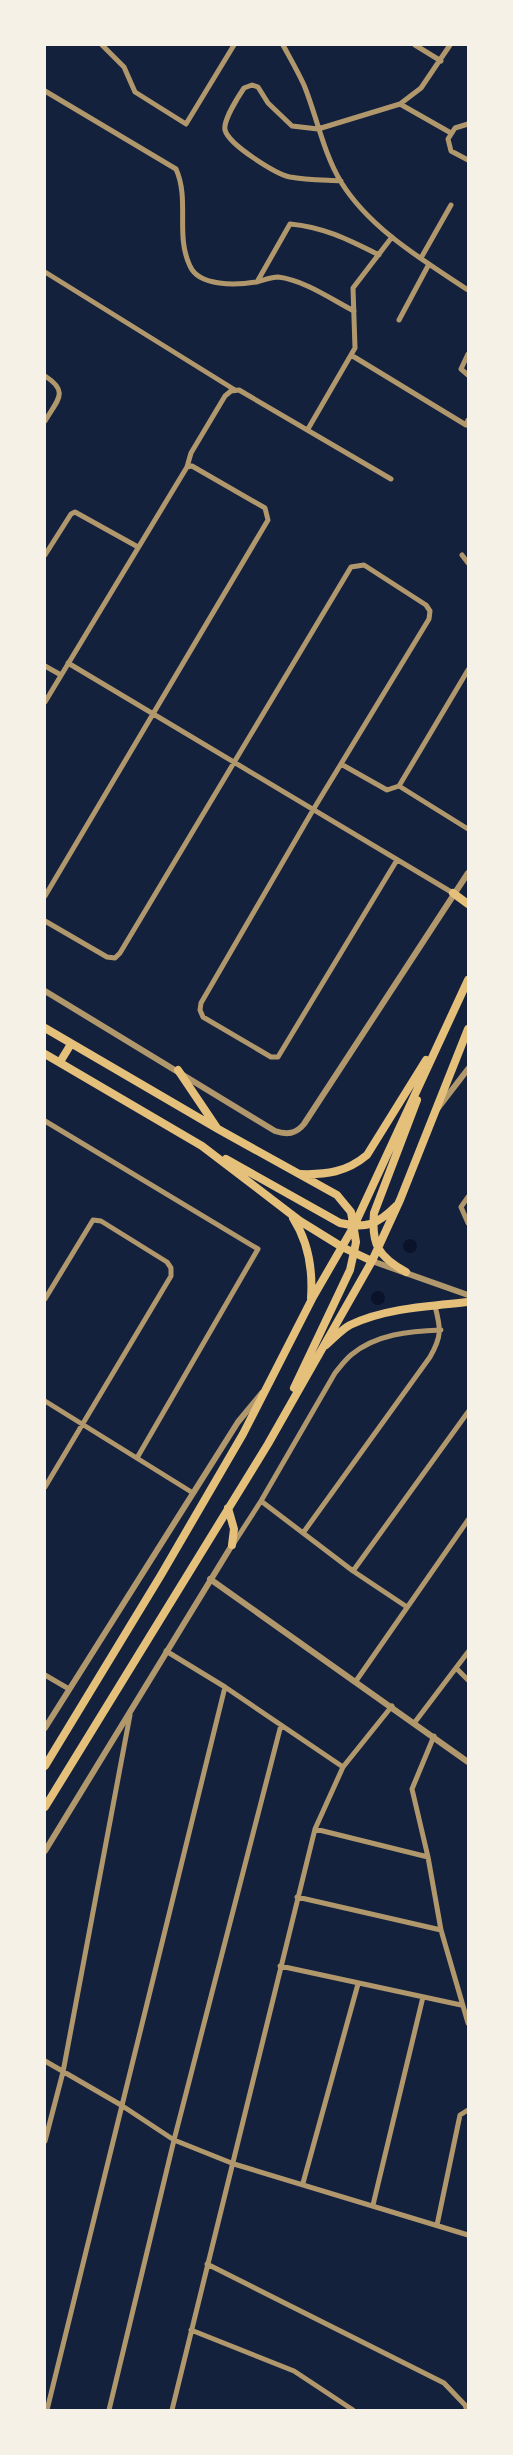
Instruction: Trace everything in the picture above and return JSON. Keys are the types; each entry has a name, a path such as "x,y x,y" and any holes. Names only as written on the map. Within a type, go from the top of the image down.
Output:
{"main road":[{"path":"453,893 468,904"},
{"path":"45,1766 161,1575 243,1434 310,1302 354,1226 468,980"},
{"path":"45,1028 296,1174 337,1195 350,1212 354,1226 354,1252 350,1270 268,1444"},
{"path":"45,1807 268,1444 372,1261 400,1200 468,1029"},
{"path":"296,1174 324,1175 334,1173 356,1163 367,1155 443,1033"},
{"path":"406,1272 384,1258 378,1248 373,1224 374,1213 443,1033"},
{"path":"60,1062 71,1044"},
{"path":"45,1054 202,1146 340,1223 354,1226 373,1224 388,1214 400,1200"},
{"path":"178,1070 218,1129"},
{"path":"202,1146 291,1214 342,1247 372,1261"},
{"path":"291,1214 304,1238 309,1257 310,1302"},
{"path":"321,1350 342,1331 356,1323 383,1315 468,1302"},
{"path":"228,1508 234,1529 232,1545"}],"street":[{"path":"103,45 124,67 135,92 186,124 234,45"},
{"path":"282,45 304,85 318,129 341,181 359,206 392,237 468,290"},
{"path":"415,45 441,61"},
{"path":"341,181 289,177 250,156 225,132 225,124 244,88 252,85 258,87 268,103 292,126 318,129 400,104 421,88 450,45"},
{"path":"45,91 176,169 183,193 184,252 191,269 206,280 222,285 257,282 275,277 292,280 354,311"},
{"path":"400,104 451,133"},
{"path":"468,124 455,128 448,139 451,151 468,160"},
{"path":"421,258 450,205"},
{"path":"257,282 290,224 311,226 337,233 379,255"},
{"path":"308,429 351,355 356,340 353,288 392,237"},
{"path":"399,320 429,264"},
{"path":"45,272 235,390 247,392 391,479"},
{"path":"468,354 461,369 468,375"},
{"path":"351,355 466,425 468,421"},
{"path":"45,376 60,388 60,395 45,421"},
{"path":"45,702 188,467 191,454 225,396 235,390"},
{"path":"45,896 268,520 265,508 192,466 188,467"},
{"path":"45,555 75,512 138,547"},
{"path":"462,555 468,563"},
{"path":"45,921 107,957 115,958 351,567 364,565 426,605 430,611 429,619 313,810 201,1003 200,1010 203,1016 271,1057 278,1057 397,860"},
{"path":"68,663 453,893"},
{"path":"45,666 61,675"},
{"path":"341,764 387,790 399,786 468,670"},
{"path":"399,786 468,829"},
{"path":"45,991 276,1131 285,1134 295,1132 304,1124 453,893 468,873"},
{"path":"436,1111 468,1069"},
{"path":"45,1121 258,1249 137,1458"},
{"path":"468,1197 461,1206 468,1223"},
{"path":"45,1299 93,1220 101,1221 167,1262 171,1268 171,1276 45,1486"},
{"path":"372,1261 468,1295"},
{"path":"304,1533 437,1345 441,1330 435,1306"},
{"path":"45,1851 166,1650 261,1501 335,1373 350,1355 378,1340 408,1331 441,1330"},
{"path":"45,1728 238,1422 266,1389"},
{"path":"45,1401 193,1493"},
{"path":"353,1571 468,1412"},
{"path":"261,1501 353,1571 407,1607"},
{"path":"356,1681 468,1520"},
{"path":"210,1579 392,1706 468,1762"},
{"path":"166,1650 225,1687 343,1767"},
{"path":"414,1722 468,1652"},
{"path":"456,1668 468,1680"},
{"path":"45,1675 69,1689"},
{"path":"47,2410 225,1687"},
{"path":"172,2410 315,1829 343,1767 392,1706"},
{"path":"45,2141 63,2072 130,1710"},
{"path":"109,2410 174,2140 281,1725"},
{"path":"434,1736 412,1789 428,1857 440,1930 461,2005 468,2023"},
{"path":"315,1829 428,1857"},
{"path":"297,1898 440,1930"},
{"path":"280,1966 461,2005"},
{"path":"303,2183 358,1984"},
{"path":"373,2204 423,1997"},
{"path":"45,2061 121,2105 174,2140 234,2164 373,2204 468,2235"},
{"path":"437,2225 460,2116 468,2110"},
{"path":"207,2264 444,2383 465,2404 466,2410"},
{"path":"191,2330 294,2371 353,2410"}],"water":[{"path":"410,1239 415,1241 417,1246 415,1251 410,1253 405,1251 403,1246 405,1241"},
{"path":"378,1291 383,1293 385,1298 383,1303 378,1305 373,1303 371,1298 373,1293"}]}
